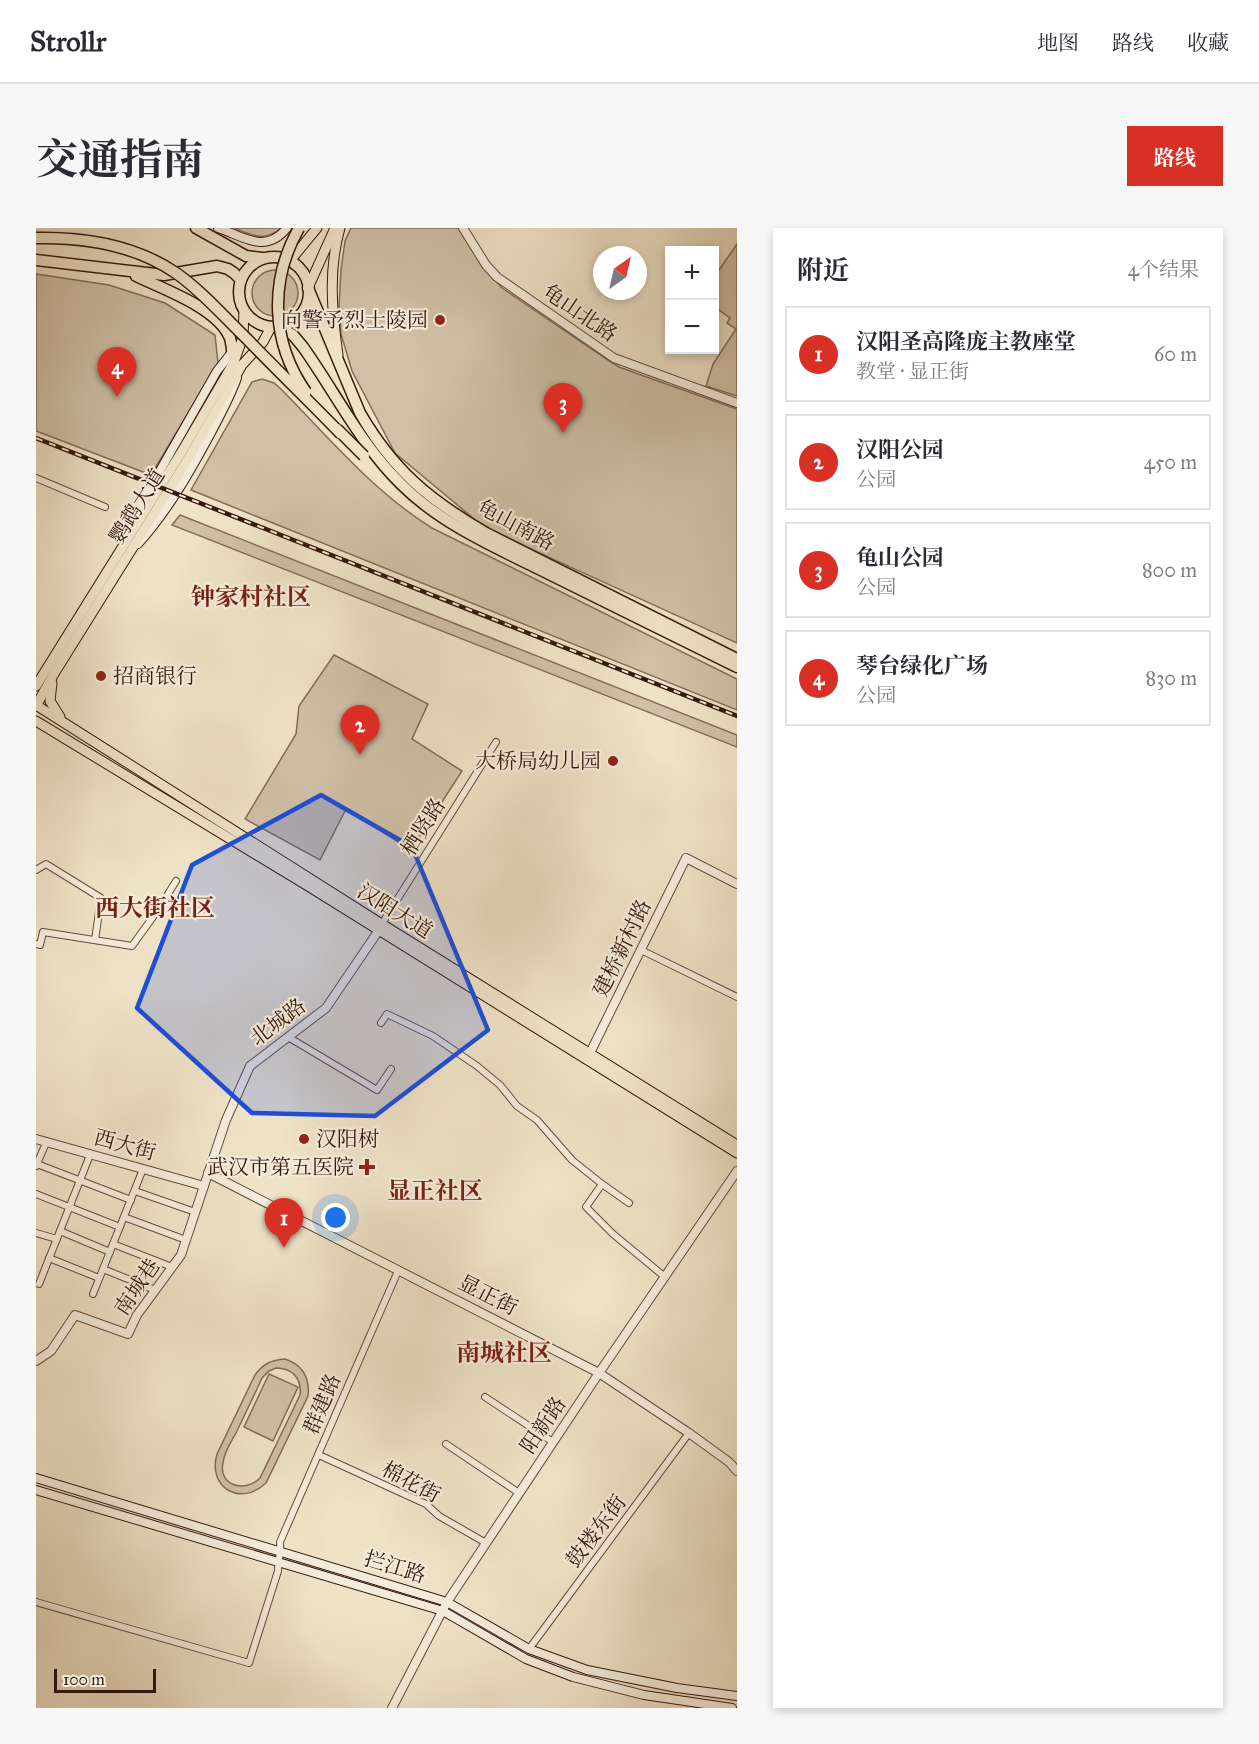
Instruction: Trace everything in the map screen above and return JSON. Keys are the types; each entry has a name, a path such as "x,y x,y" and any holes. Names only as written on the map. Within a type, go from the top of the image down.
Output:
{"highway":[{"path":"299,228 287,253 279,290 279,326 282,344 299,382 341,434"},
{"path":"202,229 230,249 246,256 254,259 283,259 300,269 306,278 308,288 305,309 290,323 276,327"},
{"path":"36,238 80,239 103,243 149,258 176,273 209,301 364,456 399,482"},
{"path":"266,258 246,270 241,280 239,296 244,310 256,322 276,327 293,335 360,434 399,482"},
{"path":"36,260 164,275 217,267 228,269 241,280"},
{"path":"122,270 169,290 201,308 224,329 230,339 236,360"},
{"name":"龟山南路","path":"308,288 339,358 349,388 371,432 407,476 435,500 496,538 737,659"},
{"name":"龟山南路","path":"399,482 436,513 475,536 737,668"}],"main road":[{"path":"218,228 256,242 274,239 287,228"},
{"path":"283,259 294,256 317,228"},
{"path":"308,288 335,228"},
{"path":"339,358 334,322 332,264 340,228"},
{"name":"鹦鹉大道","path":"36,705 51,670 122,556 236,360 243,337 244,310"},
{"name":"鹦鹉大道","path":"236,360 263,342 276,327"},
{"path":"122,556 158,522 198,457 230,398 236,360"},
{"path":"36,672 51,670 50,701 53,709 67,724"},
{"name":"鹦鹉大道","path":"36,686 51,670"},
{"name":"汉阳大道","path":"36,705 737,1153"},
{"name":"汉阳大道","path":"36,721 380,926 737,1144"},
{"path":"36,729 52,731 61,736"},
{"name":"拦江路","path":"36,1478 447,1602 529,1649 586,1670 677,1688 737,1696"},
{"name":"拦江路","path":"36,1490 443,1611 526,1659 573,1677 644,1695 732,1708"}],"street":[{"name":"龟山北路","path":"463,228 486,265 497,277 605,352 627,363 737,403"},
{"path":"36,478 105,507"},
{"name":"栖贤路","path":"380,926 496,742"},
{"name":"建桥新村路","path":"590,1053 686,858 737,884"},
{"path":"36,870 46,864 101,898 95,940"},
{"path":"36,944 40,945 43,932 132,946 176,881"},
{"name":"北城路","path":"204,1186 226,1120 250,1066 326,1008 380,926"},
{"path":"641,950 737,997"},
{"path":"381,1023 387,1014 417,1027 477,1066 500,1084 517,1106 537,1120 572,1160 628,1203"},
{"path":"288,1037 377,1090 391,1069"},
{"name":"西大街","path":"36,1139 204,1186"},
{"path":"46,1143 36,1165 130,1200"},
{"path":"39,1284 40,1272 49,1258 90,1155"},
{"path":"93,1294 143,1169"},
{"name":"阳新路","path":"392,1708 447,1602 737,1171"},
{"name":"显正街","path":"208,1173 293,1222 431,1286 599,1373 689,1433 729,1462 737,1471"},
{"path":"602,1184 586,1207 613,1234 665,1277"},
{"name":"南城巷","path":"36,1361 51,1351 75,1315 128,1334 137,1315 181,1255 204,1186"},
{"path":"135,1191 195,1212"},
{"path":"36,1194 120,1227"},
{"path":"124,1217 186,1240"},
{"path":"60,1231 110,1252"},
{"path":"36,1233 57,1239"},
{"path":"113,1244 172,1267"},
{"path":"49,1258 99,1278"},
{"path":"102,1269 155,1290"},
{"name":"群建路","path":"36,1602 249,1663 278,1571 280,1542 398,1271"},
{"path":"484,1397 553,1442"},
{"name":"鼓楼东街","path":"529,1649 689,1433"},
{"path":"446,1444 519,1493"},
{"name":"棉花街","path":"319,1455 426,1504 439,1516 486,1543"}],"highlighted area":[{"path":"321,795 412,847 488,1030 375,1116 252,1113 137,1008 192,865"}],"shaded area":[{"path":"234,228 282,228 269,235 258,236"},
{"path":"351,228 459,228 485,269 502,288 608,360 619,367 737,409 737,643 485,528 395,453 352,371 341,334 339,306 341,270 345,241"},
{"path":"737,244 737,396 706,386 713,364 736,329 727,323 730,318 719,310 719,270"},
{"path":"275,270 291,277 298,293 291,309 275,316 259,309 252,293 259,277"},
{"path":"36,274 109,285 165,303 215,335 218,363 151,475 36,431"},
{"path":"262,379 274,383 281,389 371,481 411,514 432,528 737,679 737,710 191,490 252,382"},
{"path":"180,515 737,735 737,747 172,525"},
{"path":"334,655 428,704 412,739 462,771 411,850 346,809 320,860 245,819 296,734 299,706"},
{"path":"285,1359 301,1368 308,1383 308,1396 266,1483 246,1493 228,1490 217,1476 215,1466 217,1454 255,1375 264,1365","holes":["282,1368 291,1372 298,1379 300,1395 260,1478 247,1485 234,1485 225,1477 223,1471 226,1451 262,1378 269,1371"]},
{"path":"269,1374 298,1387 273,1441 244,1427"}],"railway":[{"path":"36,438 737,716"}],"place":[{"name":"向警予烈士陵园","path":"440,320"},
{"name":"琴台绿化广场","path":"117,397"},
{"name":"龟山公园","path":"563,433"},
{"name":"招商银行","path":"101,676"},
{"name":"汉阳公园","path":"360,755"},
{"name":"大桥局幼儿园","path":"613,761"},
{"name":"汉阳树","path":"304,1139"},
{"name":"武汉市第五医院","path":"367,1167"},
{"name":"汉阳圣高隆庞主教座堂","path":"284,1248"}],"district":[{"name":"钟家村社区","path":"251,597"},
{"name":"西大街社区","path":"155,908"},
{"name":"显正社区","path":"435,1191"},
{"name":"南城社区","path":"504,1353"}]}
